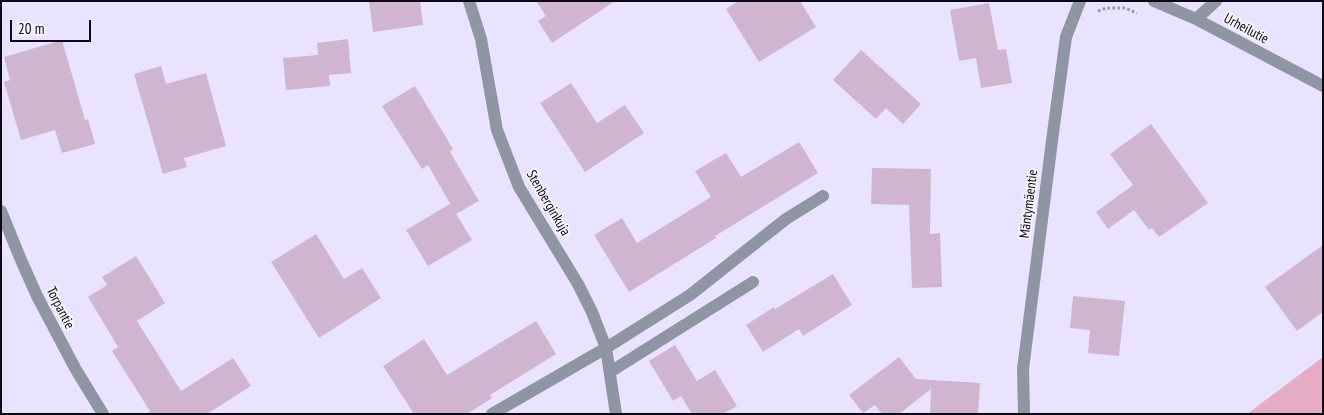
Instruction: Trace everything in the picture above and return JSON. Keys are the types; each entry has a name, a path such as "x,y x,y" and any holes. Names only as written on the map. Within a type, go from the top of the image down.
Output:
{"street":[{"name":"Stenberginkuja","path":"469,1 481,39 497,130 519,187 578,284 592,312 606,348 616,414"},
{"name":"Mäntymäentie","path":"1024,414 1023,369 1066,37 1080,1"},
{"name":"Urheilutie","path":"1154,1 1196,19 1323,86"},
{"path":"1196,19 1216,1"},
{"path":"492,414 606,348 690,295 786,219 823,196"},
{"name":"Torpantie","path":"1,210 37,296 75,368 103,414"},
{"path":"610,372 753,282"}],"path":[{"path":"1094,12 1106,8 1125,8 1140,15"}],"shaded area":[{"path":"1323,357 1323,414 1247,414"}],"building":[{"path":"369,1 420,1 423,25 373,32"},
{"path":"536,1 615,1 552,43 538,21 546,16"},
{"path":"739,1 800,1 816,27 759,62 726,9"},
{"path":"989,3 998,50 1006,49 1012,83 981,88 976,58 959,61 950,10"},
{"path":"348,39 351,73 329,75 330,86 286,90 283,58 318,55 317,43"},
{"path":"62,40 85,120 88,119 95,144 62,153 55,130 21,140 4,82 10,80 4,57"},
{"path":"861,50 921,104 903,124 886,108 876,119 833,80"},
{"path":"161,66 166,84 206,73 226,146 184,158 187,167 163,174 134,74"},
{"path":"571,83 597,123 625,105 644,133 585,172 540,103"},
{"path":"415,86 453,149 450,152 479,201 456,214 428,165 422,169 382,106"},
{"path":"1151,124 1208,203 1159,237 1152,228 1149,230 1134,210 1108,229 1096,212 1133,185 1110,154"},
{"path":"799,142 818,173 715,236 716,238 629,292 594,235 622,218 637,243 711,197 695,171 726,153 741,177"},
{"path":"872,168 931,169 930,234 940,233 942,287 912,288 909,205 871,204"},
{"path":"450,204 472,240 428,266 406,230"},
{"path":"316,234 344,279 362,268 381,298 319,338 271,262"},
{"path":"1323,245 1323,312 1297,331 1265,287"},
{"path":"136,256 165,303 137,321 181,391 233,358 251,386 207,414 145,414 150,411 112,351 118,347 88,297 107,285 102,277"},
{"path":"833,274 852,305 803,336 799,329 763,352 746,325"},
{"path":"1073,296 1125,301 1119,356 1088,353 1090,330 1070,328"},
{"path":"536,321 556,354 490,395 492,398 467,414 414,414 383,366 424,339 447,375"},
{"path":"675,345 697,381 715,370 737,406 723,414 692,414 681,396 673,401 649,361"},
{"path":"899,357 916,379 980,383 978,414 930,414 931,389 899,414 882,414 875,405 863,413 849,395"}]}
